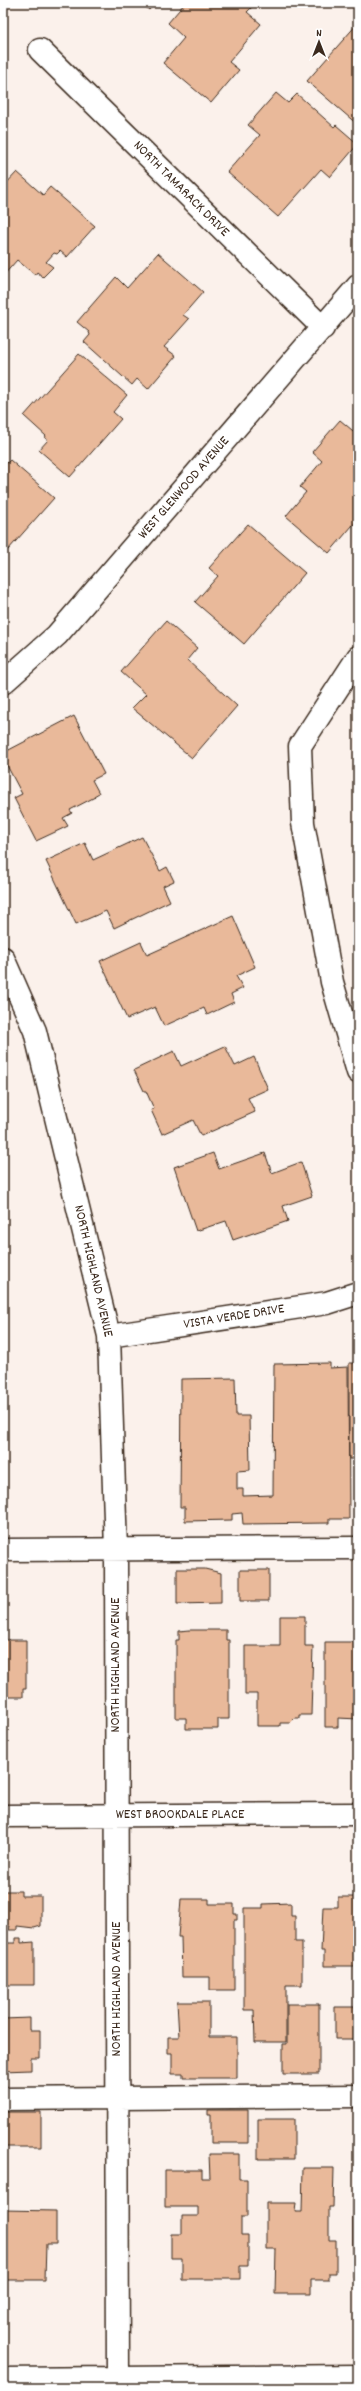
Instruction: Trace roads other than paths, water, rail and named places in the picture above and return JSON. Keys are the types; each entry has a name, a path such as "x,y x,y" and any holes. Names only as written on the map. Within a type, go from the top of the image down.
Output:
{"street":[{"name":"NORTH TAMARACK DRIVE","path":"40,50 323,328"},
{"name":"WEST GLENWOOD AVENUE","path":"3,683 57,635 358,286"},
{"path":"358,657 300,746 303,823 332,982 358,1072"},
{"name":"NORTH HIGHLAND AVENUE","path":"3,958 35,1031 109,1336 116,1550 118,2383"},
{"name":"VISTA VERDE DRIVE","path":"109,1336 327,1303 358,1293"},
{"path":"3,1550 358,1548"},
{"name":"WEST BROOKDALE PLACE","path":"3,1816 358,1814"},
{"path":"3,2099 358,2096"},
{"path":"3,2379 118,2383 358,2376"}]}
